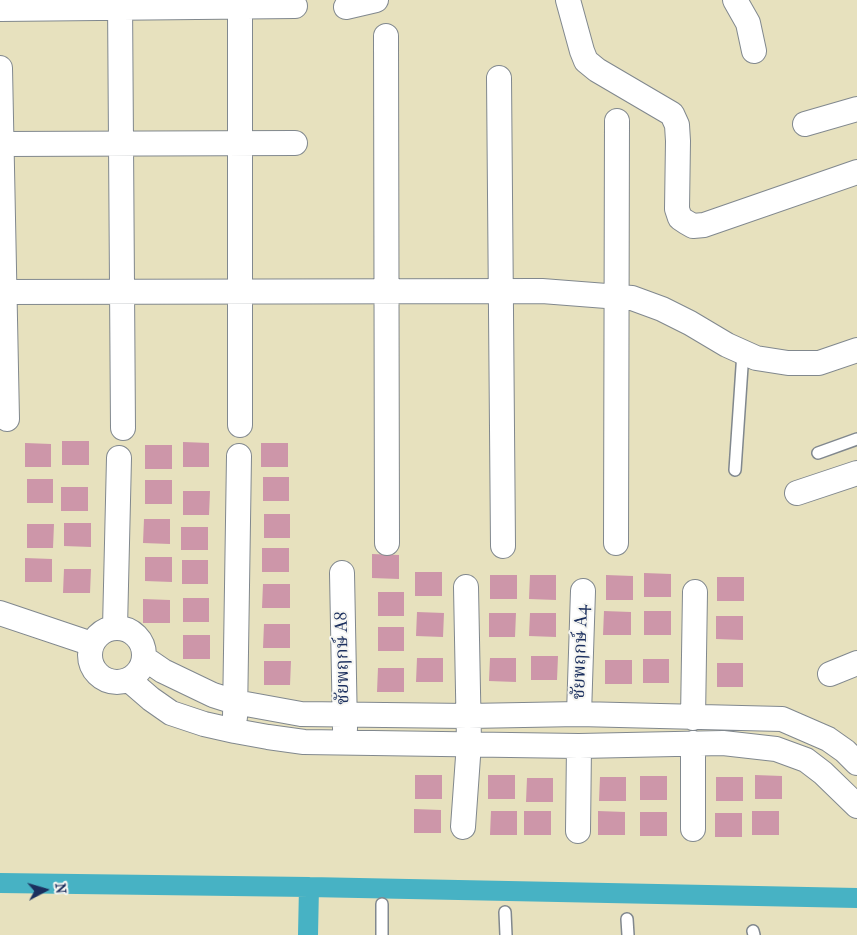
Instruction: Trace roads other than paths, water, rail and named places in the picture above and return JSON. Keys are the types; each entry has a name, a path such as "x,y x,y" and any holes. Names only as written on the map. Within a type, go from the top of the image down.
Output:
{"street":[{"path":"346,7 376,0"},
{"path":"568,0 586,61 672,114 677,125 678,209 680,218 686,222 693,226 704,226 857,172"},
{"path":"735,0 748,23 754,51"},
{"path":"120,4 123,428"},
{"path":"0,9 120,4 295,6"},
{"path":"240,4 240,425"},
{"path":"386,36 388,543"},
{"path":"0,68 2,292 7,419"},
{"path":"499,78 503,546"},
{"path":"805,124 857,109"},
{"path":"616,543 617,121"},
{"path":"2,144 295,142"},
{"path":"2,292 542,291 632,298 662,309 727,345 756,358 788,363 819,364 857,350"},
{"path":"235,731 239,456"},
{"path":"115,628 119,458"},
{"path":"797,493 857,473"},
{"name":"ชัยพฤกษ์ A8","path":"342,573 345,743"},
{"path":"463,827 469,743 466,587"},
{"name":"ชัยพฤกษ์ A4","path":"579,714 583,591"},
{"path":"693,718 695,592"},
{"path":"0,613 92,644"},
{"path":"115,628 126,629 137,636 143,646 144,658 142,667 137,675 129,680 118,683 107,681 98,675 92,666 89,655 92,644 105,630 115,628"},
{"path":"144,658 163,671 213,695 235,702 301,714 468,716 579,714 782,719 828,739 845,751 857,763"},
{"path":"830,674 857,663"},
{"path":"129,680 171,713 204,724 277,738 345,743 469,743 579,746 723,743 776,749 806,760 823,773 857,806"},
{"path":"693,743 693,829"},
{"path":"578,831 579,746"}],"lane":[{"path":"735,470 743,352"},
{"path":"818,452 857,439"},
{"path":"382,904 382,935"},
{"path":"505,912 506,935"},
{"path":"627,919 628,935"}],"waterway":[{"path":"0,883 857,898"},
{"path":"308,935 309,887"}]}
